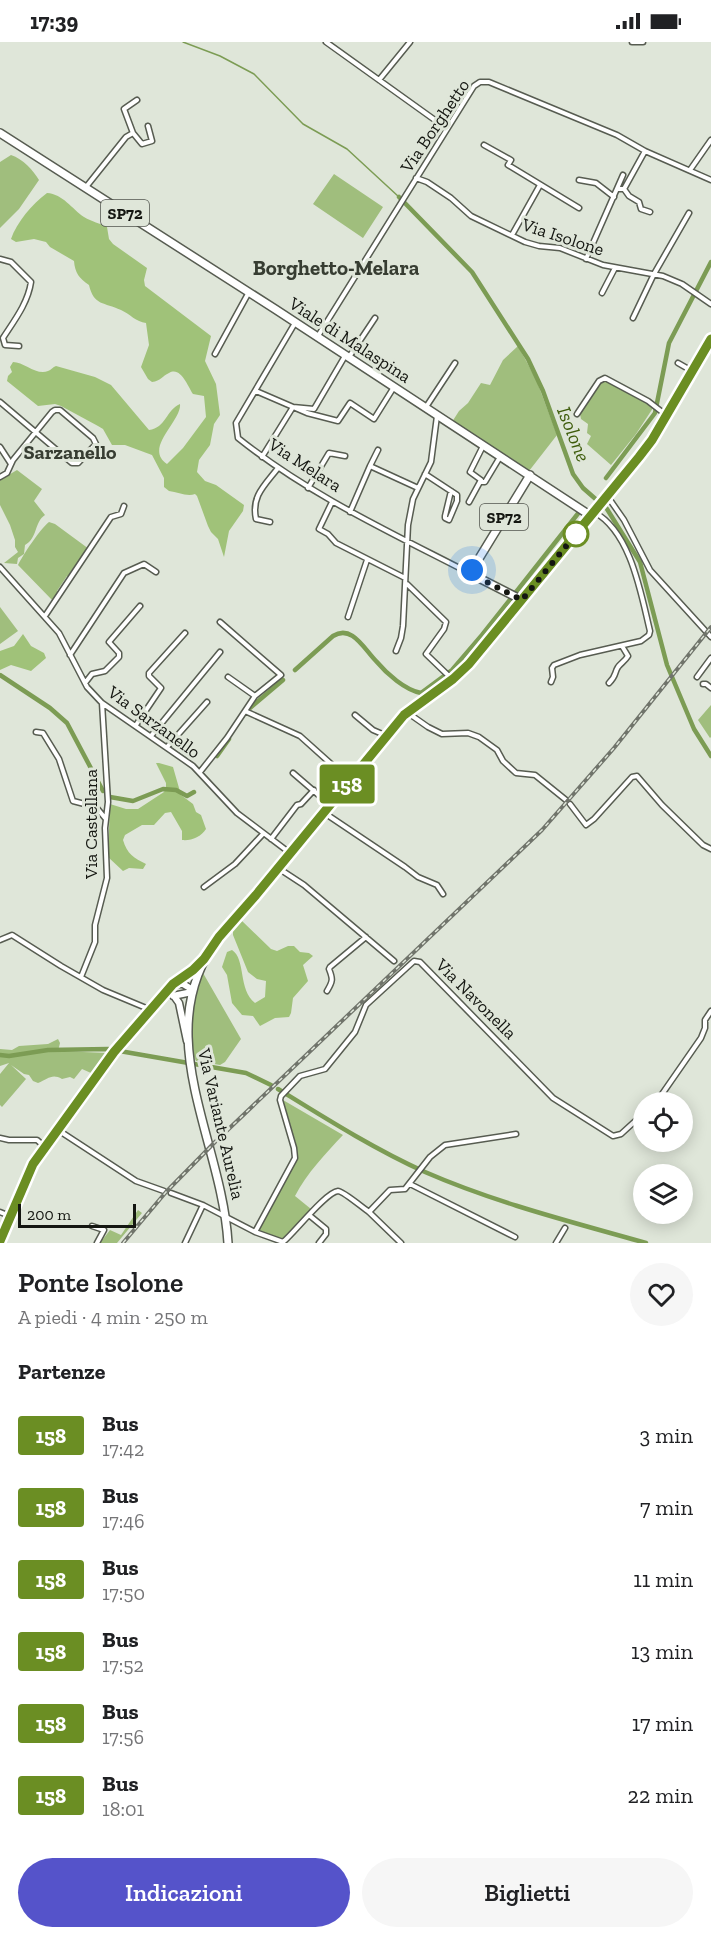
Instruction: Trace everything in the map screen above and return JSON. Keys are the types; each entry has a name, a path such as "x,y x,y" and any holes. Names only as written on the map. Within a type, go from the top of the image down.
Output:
{"main road":[{"name":"Viale di Malaspina","path":"0,133 530,475"},
{"name":"Via Variante Aurelia","path":"228,1243 226,1216 187,1042 192,991 204,959 219,937 407,713 469,664 516,597 607,498 652,440 710,342"},
{"name":"SP72","path":"472,566 530,475 581,508 594,513"},
{"path":"472,566 473,575"},
{"name":"Via Melara","path":"473,575 516,597"},
{"path":"0,1241 28,1173 115,1050 173,984 204,959"},
{"path":"173,984 183,984 192,991"},
{"path":"161,998 192,991"},
{"path":"174,996 179,1003 187,1042"}],"street":[{"path":"326,42 446,128"},
{"path":"379,80 410,42"},
{"path":"632,42 643,42"},
{"name":"Via Borghetto","path":"317,337 446,128 478,83 485,81 609,131 645,151 711,180"},
{"path":"137,100 124,109 133,133 142,144 152,141 148,126"},
{"path":"86,187 126,138 133,133"},
{"path":"690,170 711,140"},
{"path":"484,145 511,160 508,165 579,208"},
{"path":"624,189 645,151"},
{"path":"586,259 615,197 622,175"},
{"name":"Via Isolone","path":"416,178 427,182 452,198 471,216 534,245 560,248 615,268 654,274 676,281 711,304"},
{"path":"579,180 596,183 615,197"},
{"path":"512,235 540,185"},
{"path":"618,189 624,189"},
{"path":"624,189 629,196 639,202 641,209 650,212"},
{"path":"633,318 654,274 688,213"},
{"path":"0,259 10,262 31,282 28,295 3,338 5,345 20,346"},
{"path":"602,293 615,268"},
{"path":"215,354 249,292"},
{"path":"293,406 314,409 347,356 375,318"},
{"name":"Via Melara","path":"295,323 236,423 238,438 278,468 332,502 473,575"},
{"path":"426,407 455,363"},
{"path":"678,363 693,371"},
{"path":"578,414 598,381 605,378 625,387 667,415"},
{"path":"256,391 308,413 338,421 350,403 374,419 394,387"},
{"path":"0,402 36,432 75,464 96,444 93,438 57,409 36,432 11,464 7,473 0,477"},
{"path":"262,457 293,406"},
{"path":"396,651 401,638 411,510 432,455 437,415"},
{"path":"480,482 481,480 470,472 484,445"},
{"path":"0,447 11,464"},
{"path":"350,512 378,450"},
{"path":"308,488 329,453 345,456"},
{"path":"480,482 485,482 501,456"},
{"path":"370,466 418,488"},
{"path":"270,522 256,519 254,508 256,498 278,468"},
{"path":"425,474 451,490 458,497 449,520 445,519 445,516 451,490"},
{"path":"469,502 480,482"},
{"path":"607,498 615,505 624,520 650,570 711,638"},
{"path":"332,502 319,529 328,534 336,543 405,580 446,622 444,629 426,654 451,678"},
{"path":"45,616 111,517 121,514 124,506"},
{"path":"551,682 554,665 580,655 645,639 650,631 630,556 611,528 594,513"},
{"path":"348,616 367,560"},
{"path":"70,655 124,573 144,564 156,572"},
{"path":"462,568 472,566"},
{"name":"Via Sarzanello","path":"0,567 59,633 85,683 102,703 200,772 237,813 290,853"},
{"path":"85,683 92,674 105,671 119,657 119,653 109,642 140,606"},
{"path":"200,772 255,696 281,675 220,622"},
{"path":"136,725 162,688 149,676 149,673 184,633"},
{"path":"609,683 616,676 618,667 627,659 628,656 622,646"},
{"path":"151,736 220,652"},
{"path":"696,677 711,658"},
{"path":"228,677 255,696"},
{"path":"703,684 711,688"},
{"path":"167,747 207,702"},
{"name":"Via Castellana","path":"81,977 94,942 95,925 107,878 105,819 108,802 102,703"},
{"path":"245,711 300,736 350,780"},
{"path":"407,713 442,734 468,733 479,736 497,750 503,761 516,773 535,776 566,800"},
{"path":"355,715 373,730 387,736"},
{"path":"36,732 43,733 54,749 73,801 96,807 105,819"},
{"path":"293,773 330,804"},
{"path":"570,804 586,825 632,777 638,776 662,805 703,845 711,849"},
{"path":"271,838 297,805 301,804 314,790"},
{"path":"323,812 418,877 437,885 443,894"},
{"path":"204,887 235,864 264,834"},
{"path":"278,868 304,885 394,962"},
{"path":"0,940 12,934 103,990 151,1010"},
{"path":"327,991 333,977 330,967 367,937"},
{"name":"Via Navonella","path":"255,1232 295,1158 280,1100 281,1096 300,1076 325,1069 355,1032 366,1005 410,963 417,961 478,1020 552,1098 613,1136 621,1134 633,1123"},
{"path":"663,1092 700,1038 709,1015"},
{"path":"58,1130 136,1181 164,1191"},
{"path":"369,1212 390,1190 405,1189 430,1157 445,1145 516,1134"},
{"path":"0,1138 37,1140 45,1147"},
{"path":"410,1184 514,1237"},
{"path":"171,1193 203,1205 255,1232 283,1242 336,1191 341,1192 369,1212 401,1243"},
{"path":"186,1241 203,1205"},
{"path":"0,1212 10,1216"},
{"path":"309,1215 326,1229 326,1234 319,1243"},
{"path":"92,1226 104,1230 97,1243"},
{"path":"556,1243 565,1228"}],"green space":[{"path":"11,155 27,165 39,180 19,209 0,228 0,162"},
{"path":"334,174 383,207 363,238 313,204"},
{"path":"47,193 58,196 84,217 107,227 109,239 113,244 147,268 145,286 211,336 205,361 216,384 220,415 214,424 210,445 199,460 197,472 205,481 216,485 244,505 243,511 229,531 224,557 218,539 208,526 197,496 169,491 164,487 164,478 152,455 125,445 112,445 103,429 61,406 55,404 38,406 7,381 12,372 10,367 13,362 39,372 48,371 56,366 95,377 111,385 149,430 159,426 180,404 179,411 165,434 159,450 161,458 167,464 183,448 206,417 204,396 193,394 184,378 177,372 169,373 152,382 148,379 141,367 149,345 146,323 97,300 89,285 78,275 74,261 50,247 46,242 34,239 16,242 11,239 26,214"},
{"path":"518,346 536,379 557,435 529,471 452,422 481,383 490,385 503,360"},
{"path":"603,381 623,388 653,408 611,465 587,444 591,436 587,433 588,424 581,419 580,414 598,384"},
{"path":"17,470 42,489 34,501 45,515 32,538 25,545 24,554 18,558 17,564 4,563 18,552 10,525 0,505 0,480"},
{"path":"49,522 89,549 69,577 67,576 53,601 18,565"},
{"path":"0,607 18,631 0,644"},
{"path":"23,634 31,646 44,653 46,658 31,671 11,665 0,670 0,651 14,646"},
{"path":"711,705 711,737 710,738 698,720"},
{"path":"156,763 173,767 181,795 193,804 196,812 201,815 206,829 196,838 182,840 182,831 171,812 165,813 154,825 142,825 125,835 123,840 129,852 146,864 143,869 129,868 123,871 108,857 110,804 126,809 138,809 164,792 166,783"},
{"path":"242,921 271,949 277,951 294,946 300,952 313,956 303,965 308,981 293,998 289,1017 275,1018 260,1026 253,1016 242,1015 232,1003 227,975 222,967 227,952 232,950 239,960 246,990 250,997 255,1003 265,997 266,981 257,979 248,972 233,935 233,929"},
{"path":"203,973 241,1039 225,1062 220,1065 196,1061 193,1053 191,1017 196,991"},
{"path":"58,1039 60,1043 58,1051 108,1053 91,1073 82,1069 74,1079 53,1077 38,1083 11,1065 26,1079 2,1107 0,1105 0,1074 9,1063 0,1066 0,1049 12,1050 19,1046 48,1044"},
{"path":"283,1100 343,1135 305,1179 295,1196 311,1209 281,1240 259,1230 297,1158 296,1144"},
{"path":"138,1210 142,1213 117,1243 100,1243 110,1230 121,1235"}],"waterway":[{"path":"183,42 220,56 254,74 303,124 347,149 399,197"},
{"name":"Isolone","path":"399,197 472,272 528,359 543,391 573,474 583,488 607,509 640,562 667,665 694,729 711,756"},
{"path":"606,478 655,413 669,343 711,262"},
{"path":"295,670 333,636 346,633 352,635 397,681 421,693 452,670 580,511"},
{"path":"0,675 50,708 67,723 103,791"},
{"path":"250,708 283,680"},
{"path":"217,756 229,739"},
{"path":"110,797 133,801 163,789 176,790 187,796 194,792"},
{"path":"0,1055 9,1056 48,1050 108,1049 246,1073 271,1085"},
{"path":"278,1089 368,1143 425,1172 507,1203 646,1243"}],"railway":[{"path":"123,1243 166,1192 215,1142 542,830 614,748 711,627"}],"bus line":[{"name":"158","path":"0,1241 33,1164 114,1052 173,984 204,959 219,937 404,715 453,679 469,664 608,497 652,440 711,339"}],"district":[{"name":"Borghetto-Melara","path":"336,268"},
{"name":"Sarzanello","path":"70,452"}],"route":[{"path":"472,570 473,575 522,600 576,534"}]}
